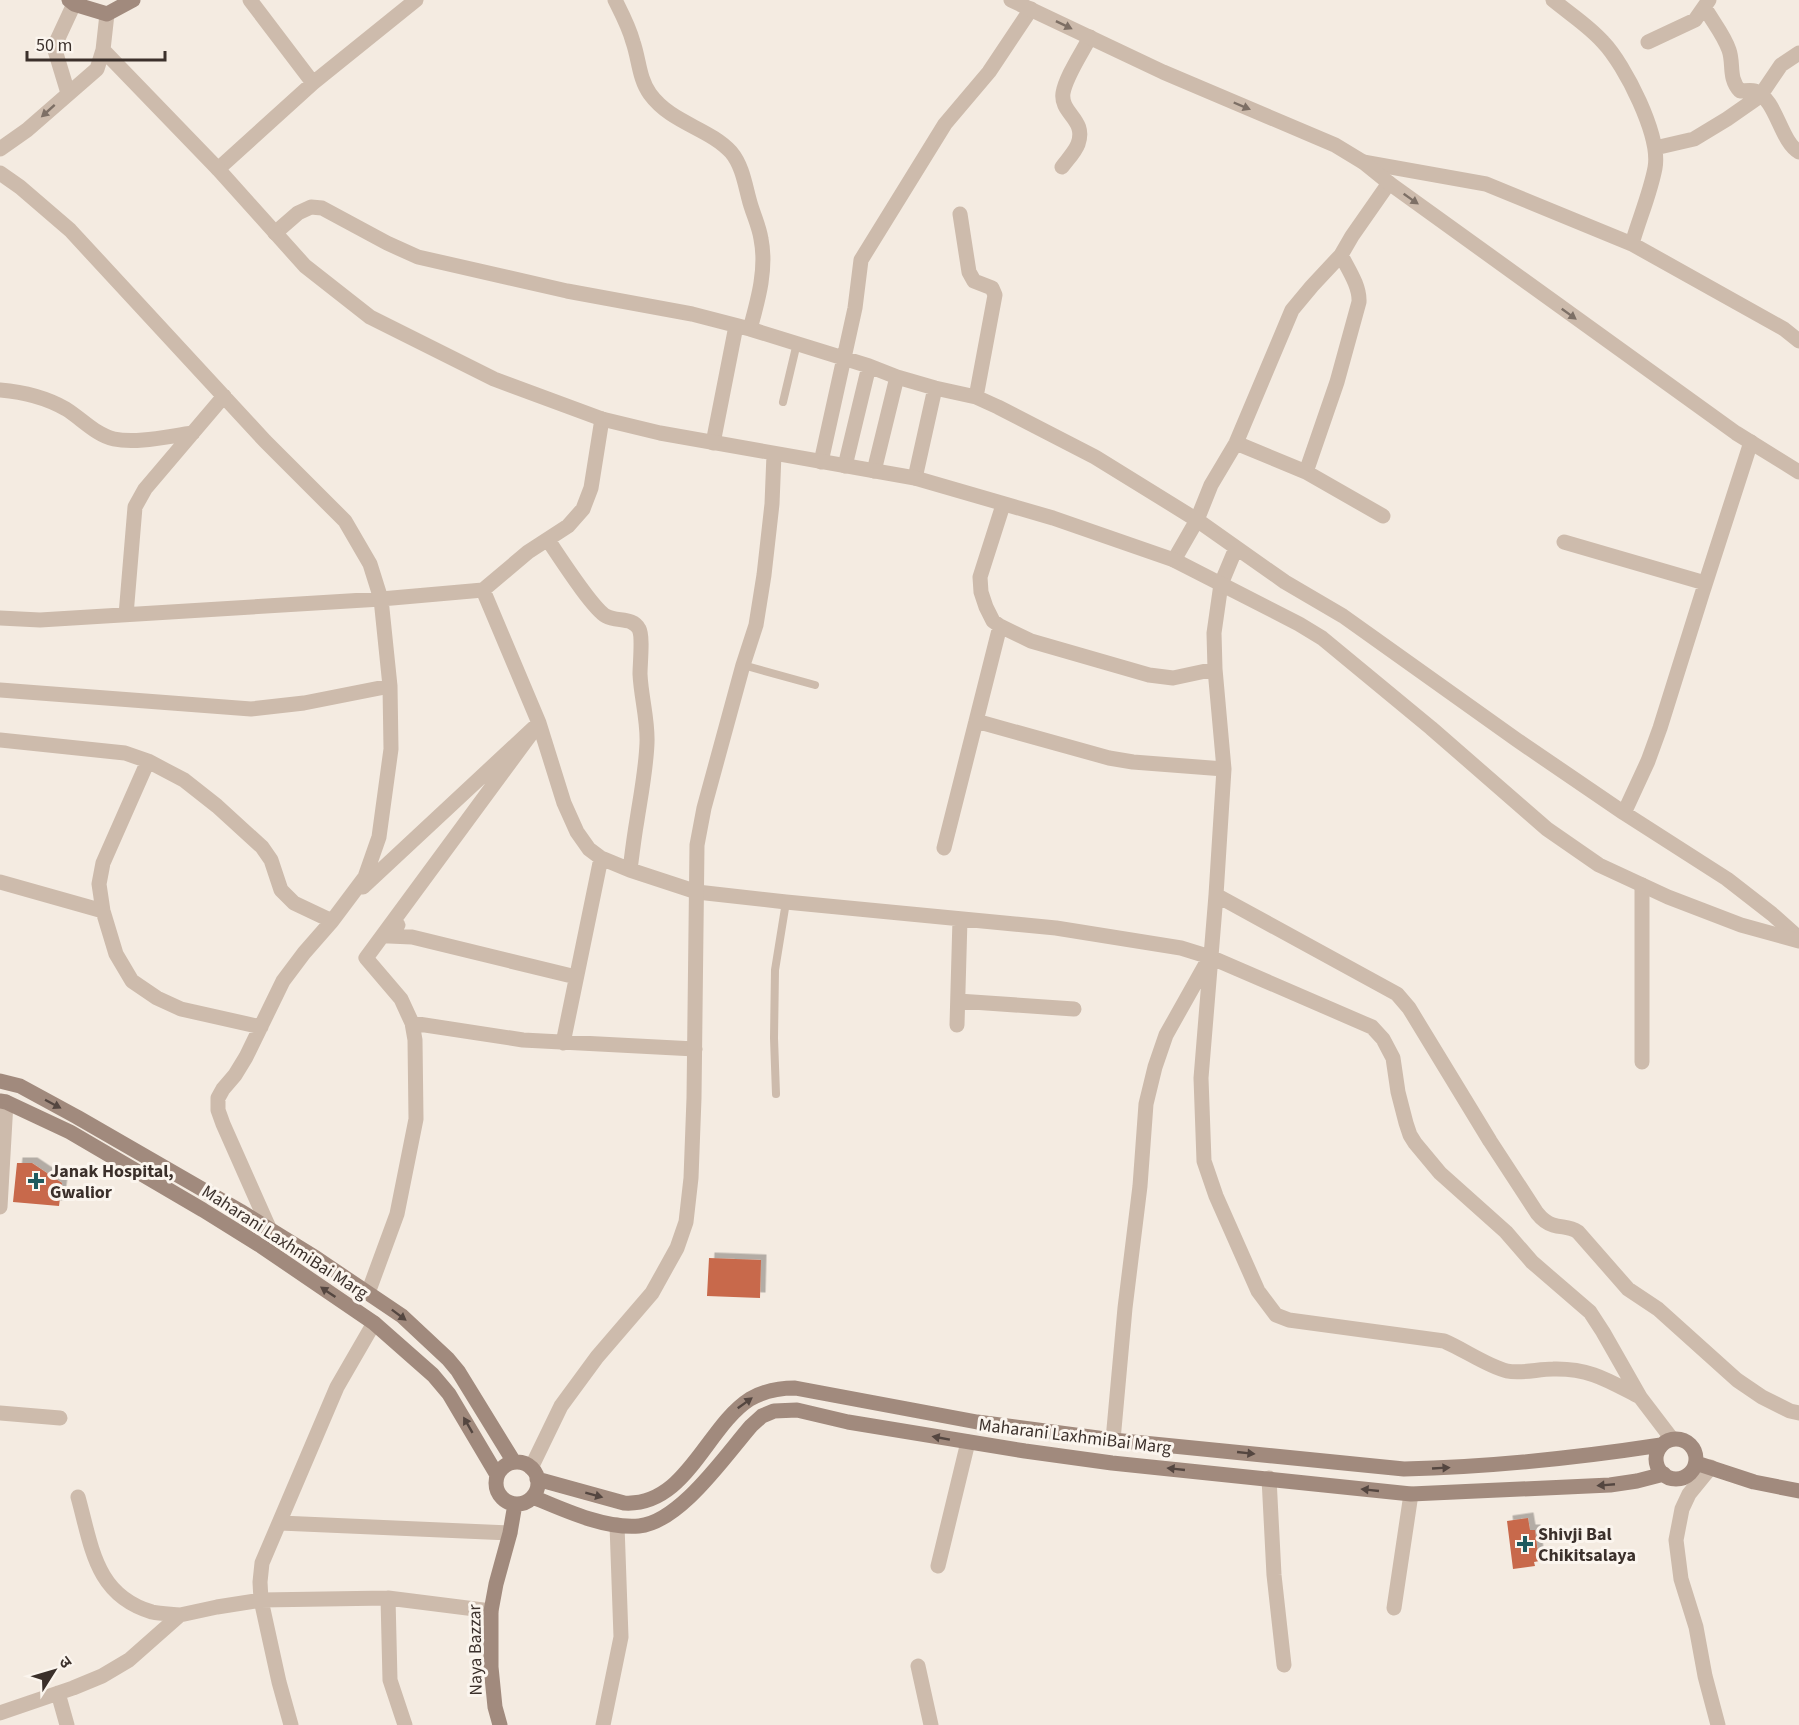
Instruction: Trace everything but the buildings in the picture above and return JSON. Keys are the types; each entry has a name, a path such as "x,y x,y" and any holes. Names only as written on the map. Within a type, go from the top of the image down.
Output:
{"main road":[{"path":"71,2 107,14 133,0"},
{"path":"0,1081 20,1086 77,1117 270,1230 402,1316 448,1359 467,1383 514,1462"},
{"name":"Maharani LaxhmiBai Marg","path":"3,1101 70,1132 203,1210 261,1246 374,1323 433,1375 449,1394 497,1475"},
{"path":"534,1474 537,1485 533,1497 528,1501 515,1504 508,1502 499,1494 497,1475 504,1466 514,1462 520,1463 534,1474 624,1503 647,1502 668,1490 686,1472 739,1407 766,1392 781,1388 795,1388 977,1422 1113,1440 1404,1469 1606,1454 1678,1438 1690,1444 1703,1465 1754,1482 1799,1491"},
{"name":"Maharani LaxhmiBai Marg","path":"533,1497 567,1511 617,1525 640,1526 650,1523 665,1517 683,1503 762,1416 774,1411 797,1410 848,1422 1112,1463 1411,1494 1610,1485 1664,1474"},
{"path":"1667,1442 1656,1457 1659,1470 1670,1478 1683,1478 1703,1465"},
{"name":"Naya Bazzar","path":"500,1725 495,1707 491,1667 491,1611 515,1504"}],"street":[{"path":"250,0 313,83"},
{"path":"218,169 313,83 416,0"},
{"path":"615,0 628,28 648,92 660,106 683,122 713,138 732,153 741,170 761,238 763,260 760,289 743,328 712,443"},
{"path":"1011,0 1163,72 1335,145 1363,162 1606,341 1751,442 1799,472"},
{"path":"1553,0 1603,42 1618,63 1645,114 1655,148 1655,167 1632,244"},
{"path":"68,93 54,47 71,2"},
{"path":"1648,42 1695,20 1707,4 1730,53 1731,74 1735,85 1740,90 1755,91 1761,96 1773,109 1793,148 1799,152"},
{"path":"821,462 855,308 861,260 945,124 989,72 1031,9"},
{"path":"0,149 27,130 96,69 103,50 107,14"},
{"path":"1062,167 1078,146 1081,132 1079,124 1064,105 1063,93 1090,37"},
{"path":"103,50 218,169 305,266 370,317 494,379 602,418 712,443 915,478 1053,518 1174,560 1322,638 1431,728 1547,829 1599,865 1668,897 1741,925 1799,939"},
{"path":"1655,148 1694,139 1761,96 1781,64 1799,53"},
{"path":"1363,162 1486,184 1632,244 1784,329 1799,341"},
{"path":"0,172 21,187 70,230 224,396 345,521 370,564 381,599 390,686 391,749 379,837 365,877 283,981 235,1076 218,1098 218,1110 223,1124 270,1230"},
{"path":"1174,560 1236,443 1292,310 1341,255 1389,183"},
{"path":"275,232 298,213 311,207 322,208 418,257 567,291 692,314 797,343 897,377 976,397 998,406 1095,457 1197,520 1285,582 1343,616 1517,740 1624,813 1727,879 1773,914 1799,939"},
{"path":"960,214 969,272 974,281 992,288 995,295 976,397"},
{"path":"1306,472 1337,382 1359,302 1358,288 1341,255"},
{"path":"845,466 869,366"},
{"path":"874,471 897,377"},
{"path":"915,478 935,388"},
{"path":"0,390 26,392 44,398 66,409 112,439 128,441 193,433"},
{"path":"126,615 135,507 145,489 224,396"},
{"path":"0,618 40,620 381,599 483,590 528,552 567,526 583,509 591,488 602,418"},
{"path":"1624,813 1648,761 1660,728 1751,442"},
{"path":"1236,443 1306,472 1383,516"},
{"path":"534,1474 561,1406 597,1357 652,1293 677,1248 686,1222 691,1178 697,892 695,866 698,835 743,665 756,625 772,504 774,454"},
{"path":"1003,505 980,577 981,592 993,621 1031,641 1149,675 1173,678 1215,669"},
{"path":"548,540 592,602 605,616 628,620 638,626 642,636 639,657 640,691 647,740 645,780 636,821 630,870"},
{"path":"1564,542 1705,583"},
{"path":"1236,548 1221,584 1214,633 1224,769 1201,1078 1204,1161 1216,1196 1258,1291 1276,1315 1289,1320 1444,1341 1503,1370 1514,1372 1551,1369 1580,1371 1597,1375 1640,1397"},
{"path":"483,590 539,723 564,803 577,832 589,849 601,858 697,892 1056,928 1180,948 1210,957 1372,1027 1383,1039 1393,1058 1406,1123 1415,1143 1440,1173 1506,1232 1532,1262 1590,1312 1667,1442"},
{"path":"944,848 1000,626"},
{"path":"0,690 251,709 304,703 390,686"},
{"path":"976,721 1109,758 1224,769"},
{"path":"344,906 539,723"},
{"path":"539,723 389,936 412,937 576,977"},
{"path":"368,1293 397,1214 416,1119 415,1040 412,1023 401,999 366,958 539,723"},
{"path":"0,740 125,753 148,761 184,780 262,847 271,860 281,890 294,903 332,921"},
{"path":"148,761 103,862 99,884 103,911 116,954 132,981 157,998 181,1009 261,1027"},
{"path":"563,1043 601,858"},
{"path":"0,882 103,911"},
{"path":"1642,885 1642,1062"},
{"path":"1216,895 1397,994 1409,1008 1537,1213 1552,1225 1571,1227 1628,1289 1664,1314 1737,1380 1762,1397 1799,1413"},
{"path":"957,1025 960,919"},
{"path":"1113,1440 1125,1308 1140,1186 1146,1104 1166,1035 1210,957"},
{"path":"958,1001 1074,1009"},
{"path":"412,1023 523,1041 694,1049"},
{"path":"0,1207 3,1101"},
{"path":"291,1725 261,1600 262,1563 337,1387 374,1323"},
{"path":"0,1413 60,1418"},
{"path":"938,1566 968,1442"},
{"path":"1703,1465 1682,1509 1676,1539 1681,1579 1696,1627 1705,1676 1718,1725"},
{"path":"1269,1478 1274,1575 1284,1665"},
{"path":"1394,1608 1411,1494"},
{"path":"78,1497 102,1575 116,1592 131,1603 153,1612 180,1615 217,1606 261,1600 388,1598 491,1611"},
{"path":"280,1523 510,1533"},
{"path":"603,1725 621,1637 617,1525"},
{"path":"388,1598 390,1680 405,1725"},
{"path":"0,1713 102,1676 129,1660 180,1615"},
{"path":"918,1666 932,1725"},
{"path":"58,1693 67,1725"}],"lane":[{"path":"783,402 797,343"},
{"path":"743,665 815,685"},
{"path":"776,1094 774,1038 776,970 786,902"}],"place":[{"name":"Janak Hospital, Gwalior","path":"36,1181"},
{"name":"Shivji Bal Chikitsalaya","path":"1525,1544"}]}
